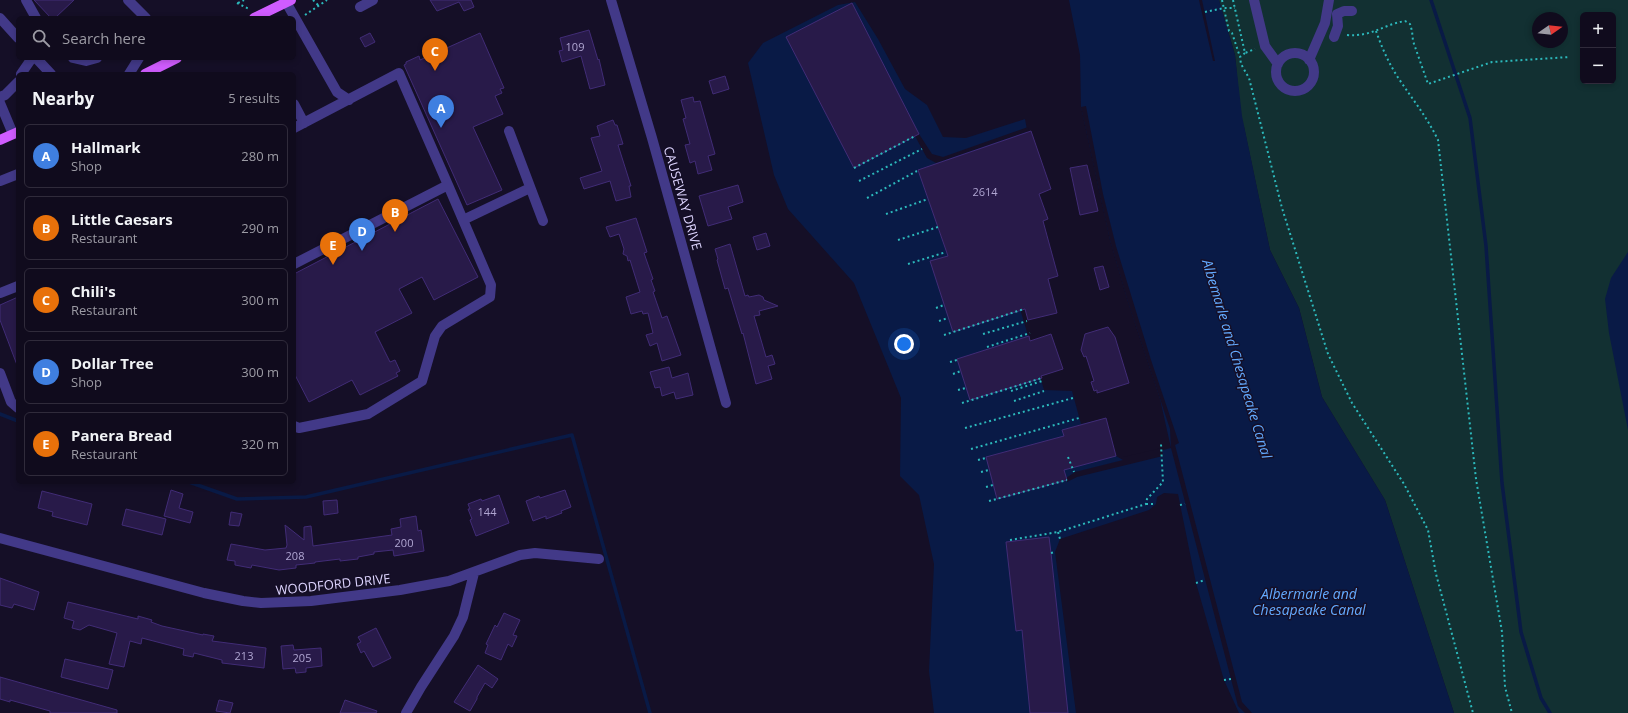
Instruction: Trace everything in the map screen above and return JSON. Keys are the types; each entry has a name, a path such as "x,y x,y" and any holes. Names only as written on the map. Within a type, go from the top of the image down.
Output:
{"main road":[{"path":"258,16 287,1"},
{"path":"149,72 173,60"},
{"path":"0,140 16,133"}],"street":[{"path":"26,0 35,16"},
{"path":"128,0 144,16"},
{"path":"360,7 373,0"},
{"name":"CAUSEWAY DRIVE","path":"611,0 652,138 726,403"},
{"path":"1254,0 1265,46 1278,64"},
{"path":"1309,60 1325,23 1329,0"},
{"path":"287,1 295,16"},
{"path":"1334,37 1338,26 1337,14 1344,11 1352,11"},
{"path":"296,17 337,92 349,100"},
{"path":"0,18 16,36"},
{"path":"1291,54 1303,55 1309,60 1314,71 1313,78 1305,88 1300,91 1293,91 1282,86 1276,75 1278,64 1285,56 1291,54"},
{"path":"22,72 31,60"},
{"path":"38,60 49,72"},
{"path":"130,72 138,60"},
{"path":"296,127 399,73 491,285 490,297 442,326 435,336 422,381 368,414 299,428 296,427"},
{"path":"0,97 5,95 16,84"},
{"path":"0,103 16,133"},
{"path":"296,108 304,123"},
{"path":"509,131 543,221"},
{"path":"0,181 16,175"},
{"path":"296,263 448,185"},
{"path":"463,220 530,188"},
{"path":"0,293 16,287"},
{"path":"0,373 11,402 16,406"},
{"name":"WOODFORD DRIVE","path":"0,538 204,593 261,603 292,603 400,590 449,581 520,555 527,554 535,553 599,559"},
{"path":"406,713 454,636 463,617 474,573"}],"path":[{"path":"237,3 244,0"},
{"path":"312,0 319,6 327,0"},
{"path":"1222,0 1229,31 1232,33 1241,64 1249,78 1282,208 1328,354 1352,403 1404,484 1428,530 1436,574 1473,713"},
{"path":"1233,0 1245,53"},
{"path":"1205,12 1224,8 1235,8"},
{"path":"1334,37 1341,34 1365,35 1389,25 1405,21 1410,24 1413,41 1428,84 1492,62 1570,57"},
{"path":"1376,31 1384,53 1398,78 1429,121 1438,140 1476,479 1502,632 1505,687 1512,713"},
{"path":"1240,57 1245,53 1265,46"},
{"path":"854,168 915,136"},
{"path":"859,181 922,149"},
{"path":"867,198 917,171"},
{"path":"886,214 928,199"},
{"path":"898,240 938,227"},
{"path":"908,264 946,252"},
{"path":"936,308 944,305"},
{"path":"944,335 1024,309"},
{"path":"939,321 948,318"},
{"path":"983,334 1027,321"},
{"path":"987,347 1030,333"},
{"path":"950,362 957,360"},
{"path":"953,374 961,371"},
{"path":"962,403 1042,378"},
{"path":"1011,391 1042,381"},
{"path":"958,390 966,388"},
{"path":"1014,400 1044,391"},
{"path":"966,428 1073,398"},
{"path":"971,448 1079,418"},
{"path":"1146,504 1147,499 1163,482 1161,444"},
{"path":"1068,457 1074,472"},
{"path":"978,460 986,458"},
{"path":"981,472 989,470"},
{"path":"989,501 1067,480"},
{"path":"986,487 993,485"},
{"path":"1010,540 1058,532 1146,504 1156,504"},
{"path":"1180,505 1185,504"},
{"path":"1058,532 1060,539"},
{"path":"1051,553 1055,552"},
{"path":"1196,583 1205,580"},
{"path":"1224,680 1231,678"}],"green space":[{"path":"1219,0 1628,0 1628,713 1454,713 1385,500 1322,397 1299,308 1270,250 1244,127 1242,128 1235,55"}],"water":[{"name":"Albermarle and Chesapeake Canal","path":"1069,0 1219,0 1235,55 1242,116 1270,250 1299,308 1322,397 1385,500 1454,713 1239,713 1224,680 1196,583 1178,494 1164,493 1157,497 1156,504 1149,510 1060,539 1055,552 1076,713 934,713 929,671 934,564 919,495 900,476 901,398 854,283 788,209 774,175 748,63 763,43 838,5 855,2 878,39 905,89 927,105 943,137 966,138 1025,119 1043,219 998,234 1044,390 1072,391 1081,424 1106,418 1116,456 1123,460 1171,448 1160,399 1128,302 1110,240 1081,107 1080,55"},
{"path":"1628,252 1628,430 1609,333 1605,299 1611,278"}],"pier":[{"path":"1199,0 1202,0 1215,61 1213,61"},
{"path":"1086,106 1103,194 1116,246 1151,360 1179,443 1175,445 1242,702 1252,713 1245,713 1238,706 1171,448 1170,429 1128,302 1110,240 1081,107"},
{"path":"1028,127 1029,131 936,163 927,158 915,136 919,134 932,154 943,157"},
{"path":"1162,448 1163,456 1077,477 1067,482 1066,478 1075,472 1123,460 1123,457"}],"building":[{"path":"34,0 74,0 57,16 49,16"},
{"path":"430,0 471,0 474,7 464,11 459,2 437,11"},
{"path":"852,3 919,134 854,168 786,37"},
{"path":"589,30 598,60 599,59 605,85 590,89 581,56 562,62 559,51 563,50 560,38"},
{"path":"370,33 375,42 365,47 360,38"},
{"path":"480,33 504,88 500,89 502,93 495,96 503,114 473,127 502,190 467,205 404,65 406,62 419,56 420,60"},
{"path":"725,76 729,89 713,94 709,81"},
{"path":"693,97 694,102 700,101 715,154 708,156 712,170 698,174 695,161 690,163 685,145 690,144 683,119 686,118 681,100"},
{"path":"613,120 615,125 617,125 623,144 618,145 631,186 629,186 631,197 616,201 610,181 584,189 580,178 602,171 591,138 600,136 597,126"},
{"path":"1031,131 1051,189 1039,194 1048,219 1043,221 1058,276 1048,279 1057,313 1028,320 1025,309 953,332 930,261 948,256 918,170"},
{"path":"1087,165 1098,211 1080,215 1070,168"},
{"path":"738,185 743,202 728,207 732,219 708,226 699,196"},
{"path":"438,199 478,277 434,300 422,277 399,289 412,313 375,332 390,362 395,360 400,371 396,373 398,376 360,395 352,380 309,402 296,377 296,273"},
{"path":"636,218 647,252 644,253 653,279 651,280 655,291 653,292 662,318 667,316 681,355 662,361 657,343 650,346 646,335 653,333 648,313 643,314 642,311 631,314 626,297 640,292 630,260 628,261 627,256 623,254 624,249 619,234 610,237 606,227"},
{"path":"766,233 770,246 757,250 753,237"},
{"path":"730,244 745,296 748,295 749,297 759,295 763,297 764,300 778,306 759,311 760,315 754,316 766,357 772,355 775,364 768,366 772,379 756,384 743,333 742,334 728,288 725,289 717,260 715,249"},
{"path":"1103,266 1109,287 1100,290 1094,268"},
{"path":"16,298 16,362 0,320 0,305"},
{"path":"1108,327 1115,337 1129,383 1097,393 1097,390 1094,391 1091,382 1094,381 1086,356 1084,357 1081,350 1085,334"},
{"path":"1051,334 1063,369 1041,376 1042,378 970,400 957,359 1029,336 1030,341"},
{"path":"669,367 672,378 688,373 693,395 676,399 674,392 662,396 660,387 655,388 650,372"},
{"path":"1106,418 1116,456 1064,470 1067,480 997,499 986,457 1064,436 1062,430"},
{"path":"171,490 183,494 179,508 193,512 190,523 164,516"},
{"path":"565,490 571,507 561,511 562,513 546,519 546,516 533,521 526,501 539,496 540,498"},
{"path":"42,491 92,504 87,525 52,516 53,512 38,508"},
{"path":"499,495 509,523 476,536 470,520 472,519 468,509 470,509 468,504"},
{"path":"337,500 338,513 324,515 323,501"},
{"path":"126,509 166,519 162,535 122,525"},
{"path":"231,512 242,514 239,526 229,525"},
{"path":"416,516 418,531 421,530 424,551 394,556 393,550 374,552 374,554 358,557 358,559 340,561 340,559 315,562 296,565 296,568 279,570 252,565 251,568 235,565 235,561 227,560 231,544 265,550 286,548 285,525 304,540 304,527 311,526 313,546 392,535 391,529 401,527 400,519"},
{"path":"1049,537 1068,713 1030,713 1022,630 1016,631 1006,542"},
{"path":"0,578 39,592 34,610 14,604 12,608 0,605"},
{"path":"68,602 138,619 138,616 152,620 151,622 162,626 214,636 212,641 266,648 264,668 222,663 222,660 194,653 193,657 183,655 184,649 142,638 141,644 130,641 124,667 109,664 117,633 89,625 80,630 72,628 74,621 64,618"},
{"path":"504,613 520,620 513,635 517,636 512,647 508,644 501,660 485,653 488,645 486,644 495,625 497,627"},
{"path":"376,628 391,658 373,667 364,651 361,653 357,644 361,642 358,637"},
{"path":"293,645 294,650 321,648 322,666 306,668 306,672 296,673 295,668 283,669 281,646"},
{"path":"65,659 113,670 108,689 61,677"},
{"path":"478,665 498,679 492,688 485,683 470,711 454,702"},
{"path":"0,677 117,710 117,713 50,713 50,711 10,700 10,702 0,699"},
{"path":"219,700 233,703 230,713 216,711"},
{"path":"345,700 377,711 376,713 340,713"}],"waterway":[{"path":"1431,0 1470,118 1486,246 1502,483 1521,632 1541,698 1550,713"},
{"path":"0,414 16,420"},
{"path":"195,484 237,499 306,497 572,435 650,713"}],"place":[{"name":"Chili's","path":"435,71"},
{"name":"Hallmark","path":"441,128"},
{"name":"Little Caesars","path":"395,232"},
{"name":"Dollar Tree","path":"362,251"},
{"name":"Panera Bread","path":"333,265"}],"water label":[{"name":"Albemarle and Chesapeake Canal","path":"1237,359"}]}
